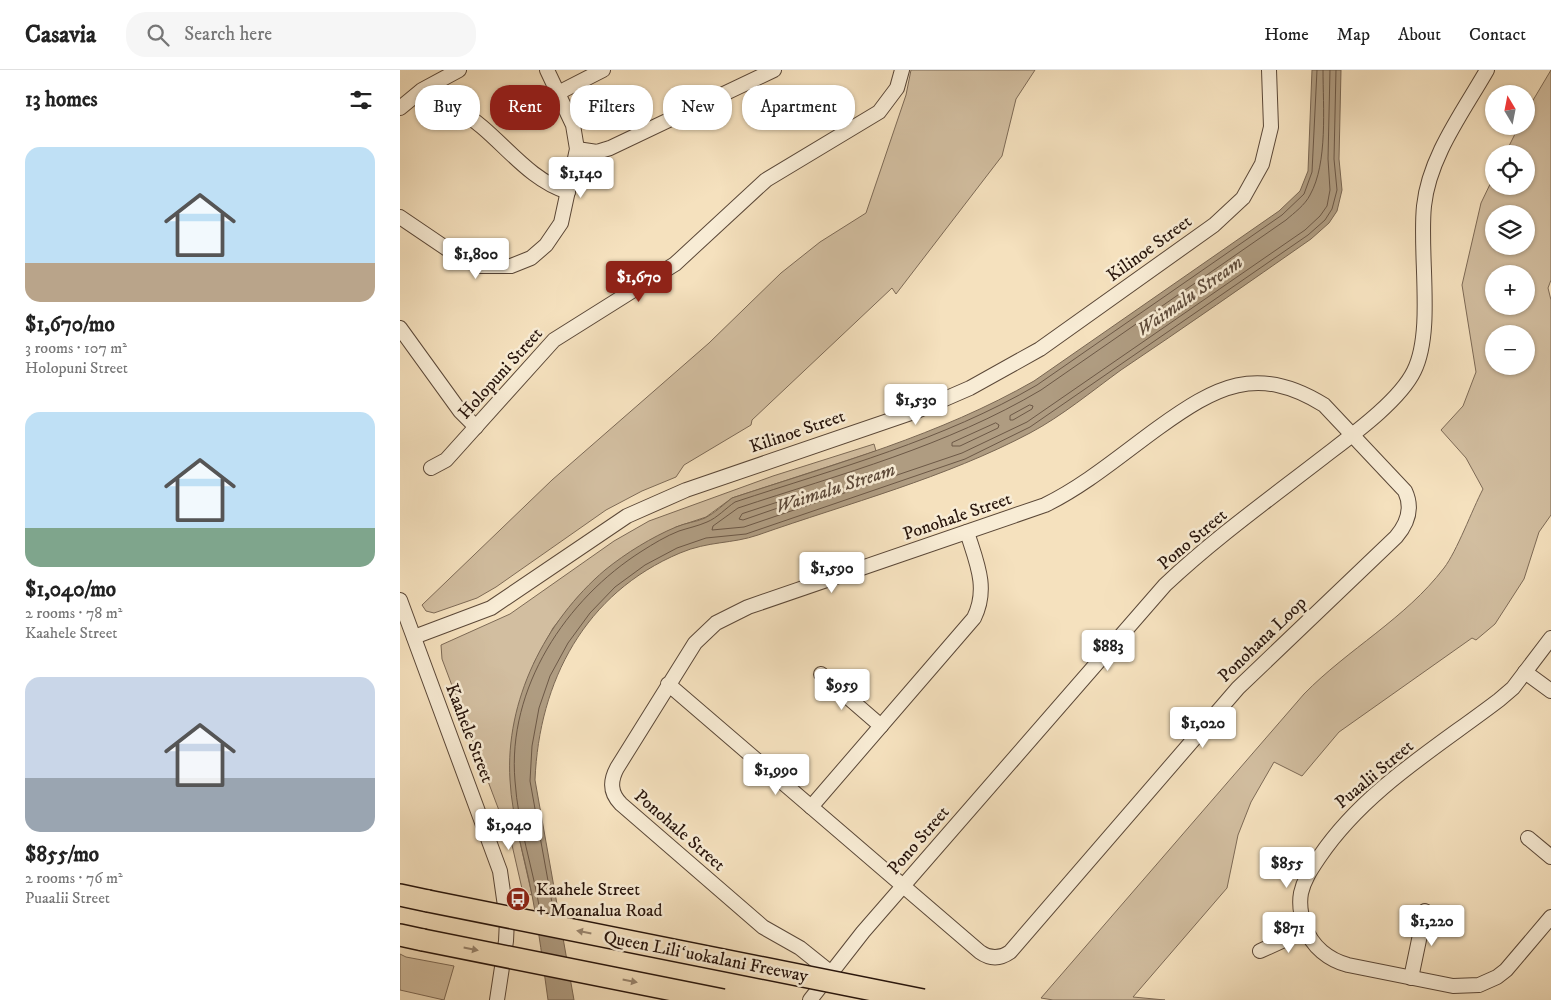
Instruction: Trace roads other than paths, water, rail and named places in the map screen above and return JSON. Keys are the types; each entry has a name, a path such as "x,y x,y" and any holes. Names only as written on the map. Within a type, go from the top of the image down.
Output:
{"highway":[{"name":"Queen Liliʻuokalani Freeway","path":"400,895 923,1000"},
{"path":"400,935 723,1000"}],"street":[{"path":"400,108 422,90 459,70"},
{"path":"547,70 554,85"},
{"path":"560,92 603,70"},
{"path":"577,149 598,152 610,148 774,70"},
{"name":"Holopuni Street","path":"431,468 446,460 554,340 675,264 766,180 879,112 898,88 902,70"},
{"name":"Kilinoe Street","path":"414,637 491,608 592,538 648,505 686,490 926,407 970,388 1026,358 1214,225 1239,202 1256,176 1269,140 1271,114 1269,70"},
{"name":"Pono Street","path":"810,1000 830,972 903,886 1165,585 1206,549 1353,434 1401,390 1418,362 1423,340 1423,221 1429,183 1441,150 1487,70"},
{"path":"400,217 471,263 489,267 511,266 531,258 553,238 561,223 577,149 576,132 560,97"},
{"path":"480,125 525,167 550,184 568,192"},
{"path":"400,328 460,410 476,427"},
{"name":"Ponohale Street","path":"830,972 800,948 763,927 615,796 612,783 615,773 695,642 724,618 748,607 1058,499 1187,407 1203,397 1226,387 1269,383 1298,391 1324,405 1353,434"},
{"name":"Ponohana Loop","path":"668,684 982,954 995,958 1010,952 1238,688 1403,529 1409,510 1405,491 1353,434"},
{"path":"811,806 968,625 977,611 981,596 982,580 967,532"},
{"name":"Kaahele Street","path":"400,600 500,871 507,920 499,998"},
{"name":"Puaalii Street","path":"1551,638 1525,672 1499,700 1375,794 1344,824 1312,868 1303,886 1301,910 1306,930 1320,950 1340,963 1411,978 1467,987 1488,982 1514,962 1551,917"},
{"path":"1525,672 1551,691"},
{"path":"821,674 881,726"},
{"path":"1528,838 1551,857"},
{"path":"1411,978 1425,911"},
{"path":"1260,951 1306,930"}],"water":[{"name":"Waimalu Stream","path":"1312,70 1341,70 1339,159 1342,190 1337,211 1329,223 1311,239 1121,370 1065,411 1030,433 998,449 931,477 896,489 748,538 700,546 680,553 647,570 618,591 593,616 573,644 558,675 546,708 538,743 535,780 574,1000 548,1000 534,908 513,809 510,780 510,750 514,721 522,692 533,664 547,638 564,613 583,590 605,570 622,558 667,531 705,518 732,498 924,433 998,400 1034,381 1279,211 1300,191 1308,171"}],"place":[{"name":"Kaahele Street + Moanalua Road","path":"518,899"}]}
